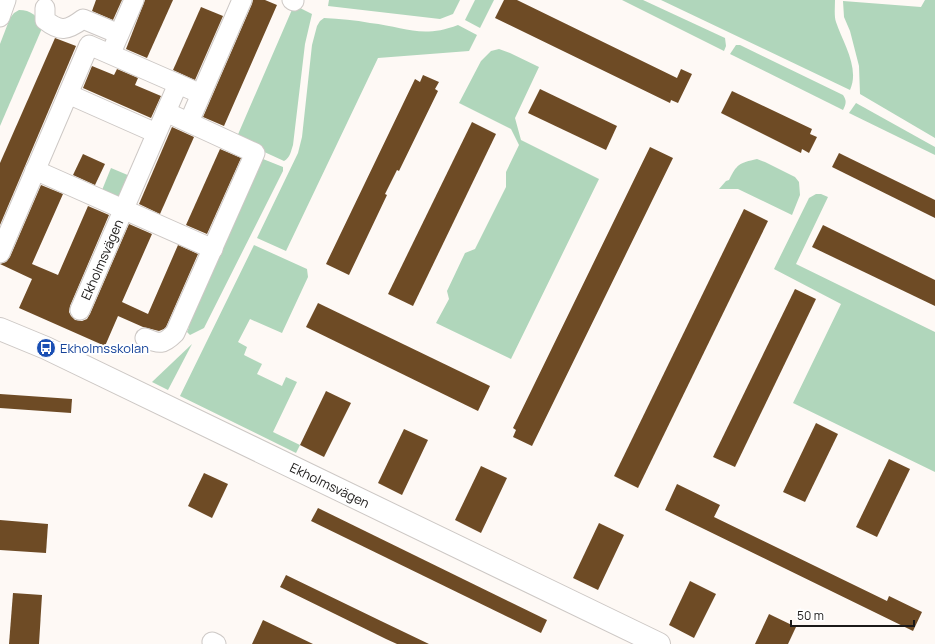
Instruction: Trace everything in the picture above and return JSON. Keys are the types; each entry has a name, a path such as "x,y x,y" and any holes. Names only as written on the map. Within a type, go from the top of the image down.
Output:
{"street":[{"path":"0,17 6,0"},
{"path":"110,54 134,0"},
{"path":"189,122 242,0"},
{"path":"45,8 45,20 52,26 61,30 73,27 83,19 119,34"},
{"path":"0,253 89,45 201,94"},
{"name":"Ekholmsvägen","path":"80,310 178,84"},
{"path":"68,94 156,133"},
{"path":"145,338 158,343 166,341 175,333 254,153 166,112"},
{"name":"Ekholmsvägen","path":"36,170 213,249"},
{"name":"Ekholmsvägen","path":"0,329 66,358 659,644"}],"green space":[{"path":"329,0 460,0 453,14 440,19 328,6"},
{"path":"475,0 494,0 480,28 465,20"},
{"path":"622,0 643,0 725,38 726,46 724,51"},
{"path":"661,0 835,0 836,22 852,64 853,82 850,90"},
{"path":"925,0 935,0 935,138 860,94 859,66 850,31 844,17 843,1 921,7"},
{"path":"294,5 312,14 305,44 293,145 289,156 284,161 236,139"},
{"path":"19,10 27,11 33,14 43,26 0,126 0,44 10,18"},
{"path":"324,18 359,21 423,32 445,29 458,25 477,35 469,51 378,58 286,251 257,238 298,153 302,137 312,45 317,26"},
{"path":"736,45 740,45 843,95 846,102 843,110 730,54"},
{"path":"499,49 539,67 515,118 521,140 599,179 511,359 436,323 449,299 447,291 465,253 475,249 506,187 506,172 519,145 511,129 459,103 481,61 491,51"},
{"path":"856,103 935,147 935,155 849,113"},
{"path":"258,157 283,167 283,171 204,328 190,335 187,332 189,327 184,325"},
{"path":"757,159 795,177 799,182 800,195 792,215 738,189 719,189 726,181 729,180 739,165"},
{"path":"111,168 130,176 118,203 100,195"},
{"path":"816,194 821,194 828,197 796,264 935,332 935,472 793,403 841,304 774,269 809,198"},
{"path":"254,245 307,269 308,277 282,333 250,319 238,342 247,347 244,355 262,364 257,374 282,386 286,377 297,382 273,432 300,445 296,453 180,396"},
{"path":"192,344 168,390 152,382"}],"building":[{"path":"96,0 122,0 113,20 92,11"},
{"path":"145,0 173,0 147,58 126,49"},
{"path":"253,0 265,0 277,5 224,126 203,117"},
{"path":"504,0 517,0 677,78 681,69 692,74 678,103 671,100 670,103 495,18"},
{"path":"201,7 223,16 195,80 173,70"},
{"path":"55,38 76,46 0,225 0,163"},
{"path":"92,66 114,75 117,69 138,78 135,85 161,96 151,118 83,88"},
{"path":"423,75 439,82 435,89 438,91 399,171 397,170 385,194 387,195 349,275 326,264 415,79 420,82"},
{"path":"540,89 617,126 606,150 528,113"},
{"path":"732,91 812,129 810,134 817,137 809,153 802,149 801,153 721,113"},
{"path":"472,122 496,134 413,306 388,294"},
{"path":"172,127 194,137 160,214 139,204"},
{"path":"650,147 673,158 532,446 513,437 516,430 513,428"},
{"path":"220,149 241,158 207,234 186,225"},
{"path":"839,153 935,200 935,218 832,167"},
{"path":"83,154 105,164 95,185 73,175"},
{"path":"41,185 63,194 32,264 58,275 88,206 109,215 70,306 69,312 75,320 82,321 87,319 90,314 129,224 152,234 122,302 148,314 178,245 198,254 164,329 159,331 143,327 118,316 105,346 19,308 32,279 0,264 6,262 10,257"},
{"path":"744,209 768,221 638,488 614,476"},
{"path":"823,225 935,280 935,306 812,247"},
{"path":"795,289 816,299 735,467 713,457"},
{"path":"318,303 490,386 478,411 306,327"},
{"path":"326,391 351,403 324,457 300,445"},
{"path":"0,394 72,399 71,413 0,408"},
{"path":"816,423 838,434 805,502 783,492"},
{"path":"404,429 428,440 402,495 378,483"},
{"path":"889,459 910,469 877,537 856,527"},
{"path":"481,466 507,478 481,533 455,520"},
{"path":"204,473 228,484 212,518 188,506"},
{"path":"677,484 720,505 714,517 887,601 889,596 922,612 913,631 665,510"},
{"path":"318,508 547,620 541,633 311,521"},
{"path":"0,520 48,524 46,553 0,550"},
{"path":"599,523 624,535 598,590 573,578"},
{"path":"286,575 429,644 397,644 386,639 280,587"},
{"path":"690,581 716,594 694,638 669,625"},
{"path":"13,593 42,595 39,644 9,644"},
{"path":"769,614 796,627 788,644 755,644"},
{"path":"263,620 313,644 252,644"}],"place":[{"name":"Ekholmsskolan","path":"46,348"}]}
